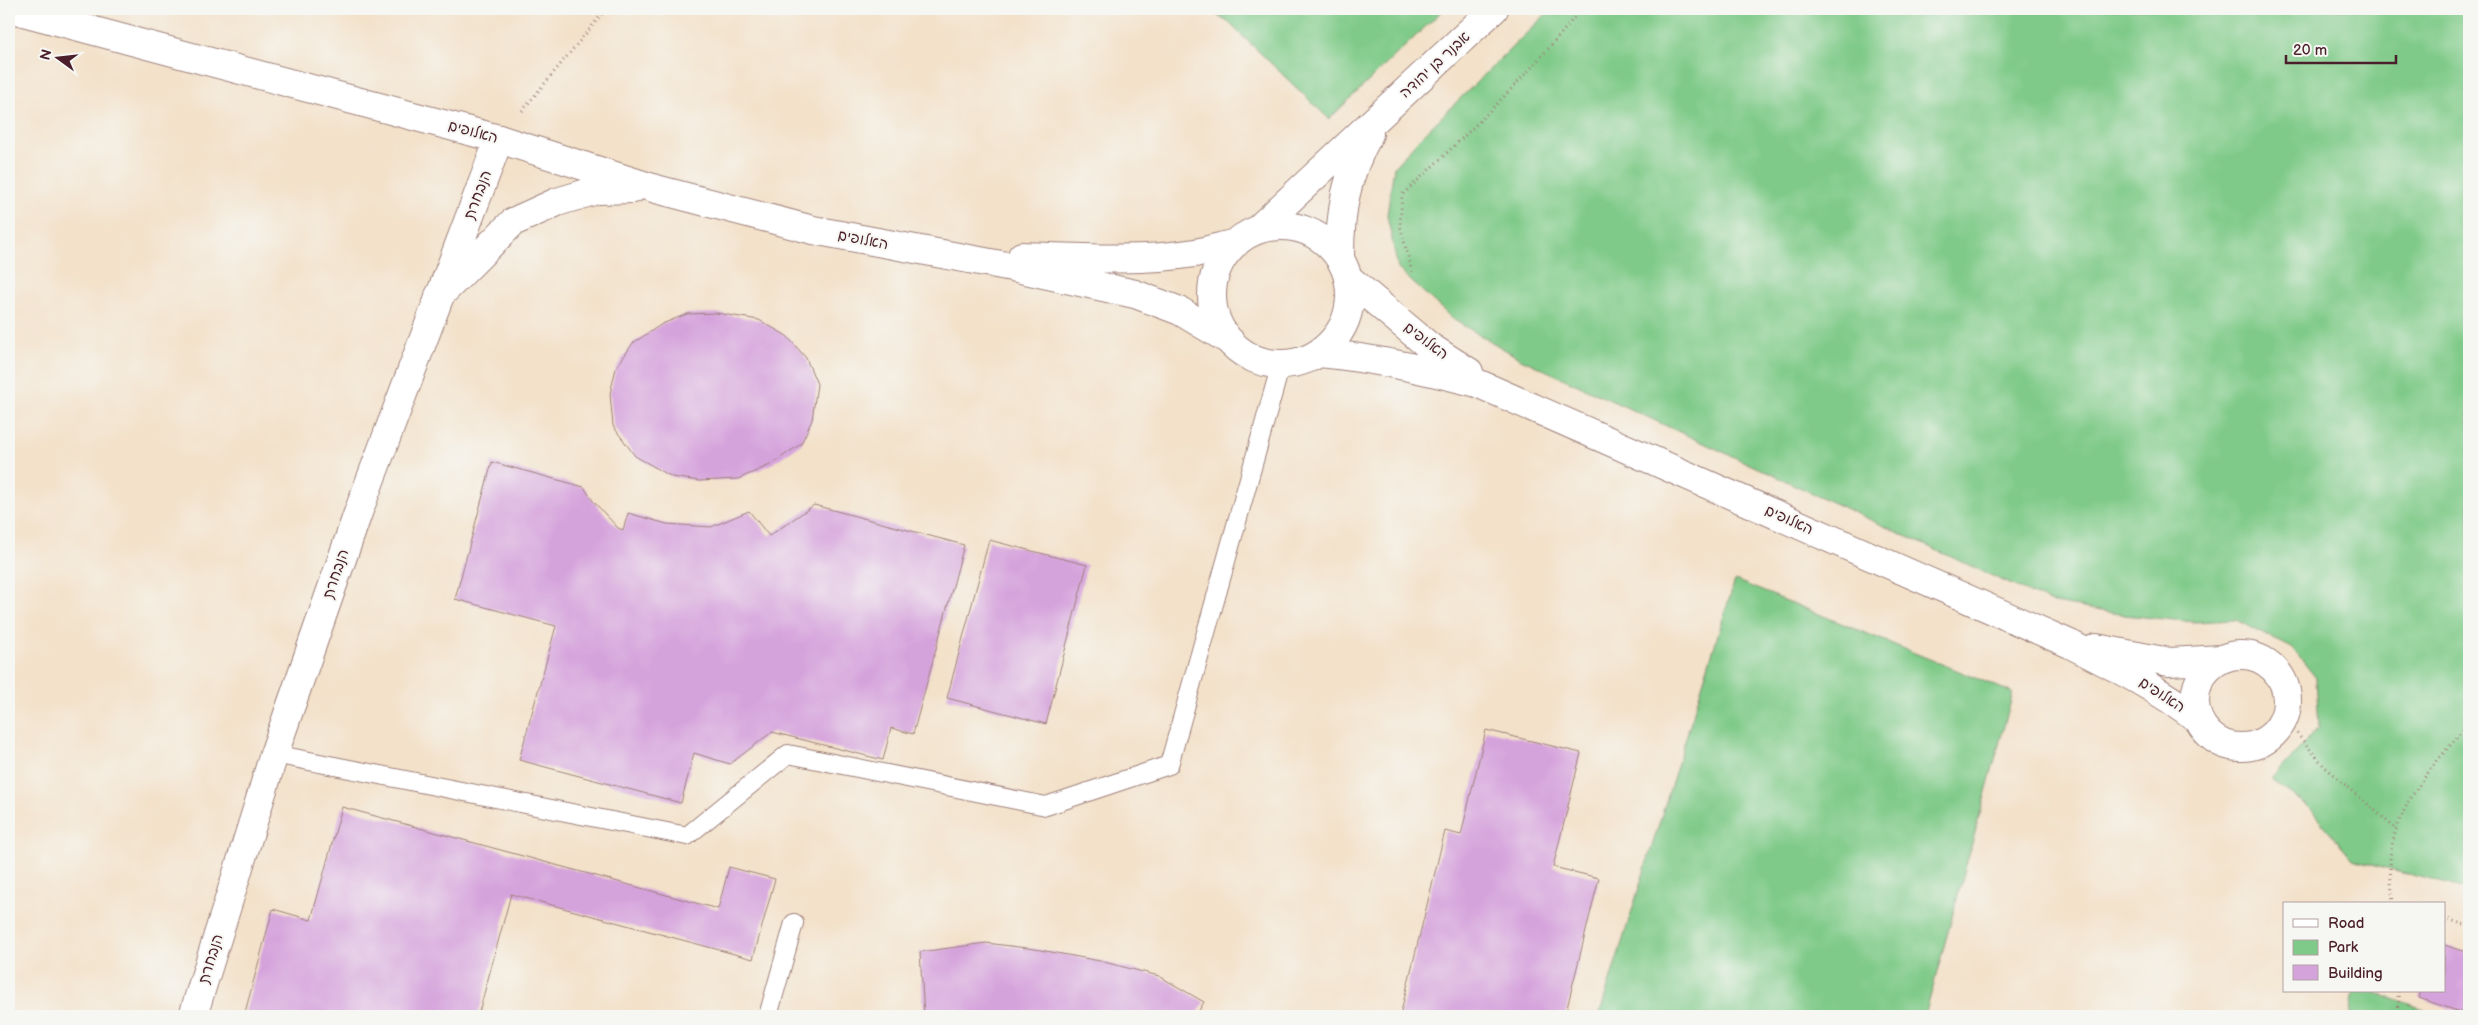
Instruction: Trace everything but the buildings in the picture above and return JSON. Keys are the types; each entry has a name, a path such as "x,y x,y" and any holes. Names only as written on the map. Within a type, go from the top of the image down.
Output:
{"street":[{"name":"האלופים","path":"12,9 499,139 656,189 813,230 1012,267 1135,294 1180,311 1230,341"},
{"name":"אבנר בן יהודה","path":"1247,236 1376,120 1494,9"},
{"name":"אבנר בן יהודה","path":"1344,268 1340,219 1354,161 1376,120"},
{"name":"הנבחרת","path":"193,1016 274,754 359,510 499,139"},
{"path":"439,296 513,222 557,202 597,190 656,189"},
{"path":"1280,225 1303,229 1324,240 1344,268 1350,300 1345,321 1335,339 1319,353 1300,362 1281,364 1262,361 1245,353 1230,341 1218,322 1212,302 1214,280 1222,259 1247,236 1280,225"},
{"name":"האלופים","path":"935,254 1091,258 1152,256 1195,252 1247,236"},
{"name":"האלופים","path":"1344,268 1430,347 1509,397"},
{"name":"האלופים","path":"1319,353 1416,366 1477,383 2070,644 2131,674 2173,700 2199,720"},
{"name":"האלופים","path":"2070,644 2169,662 2222,659"},
{"path":"2237,655 2253,657 2267,663 2278,674 2285,687 2287,703 2284,718 2276,731 2264,741 2250,747 2234,747 2220,742 2208,733 2199,720 2196,699 2201,678 2210,667 2222,659 2237,655"}],"lane":[{"path":"274,754 687,836 788,754 1046,806 1169,765 1281,364"},
{"path":"768,1016 794,923"}],"path":[{"path":"499,139 606,9"},
{"path":"1412,272 1400,225 1402,195 1468,134 1549,50 1581,9"},
{"path":"2284,718 2324,766 2396,829"},
{"path":"2393,902 2390,861 2396,829 2422,780 2469,722"},
{"path":"2446,919 2469,926"},
{"path":"2398,992 2399,1016"}],"green space":[{"path":"1207,9 1444,9 1329,119 1229,23"},
{"path":"1551,9 2469,9 2469,890 2353,859 2308,806 2271,780 2319,727 2316,678 2292,648 2236,620 2194,622 2124,615 2049,602 1521,359 1454,320 1398,269 1387,215 1394,167 1419,139"},
{"path":"1735,580 2013,693 1925,1016 1599,1016"},
{"path":"2354,992 2374,992 2440,1016 2350,1016"}]}
